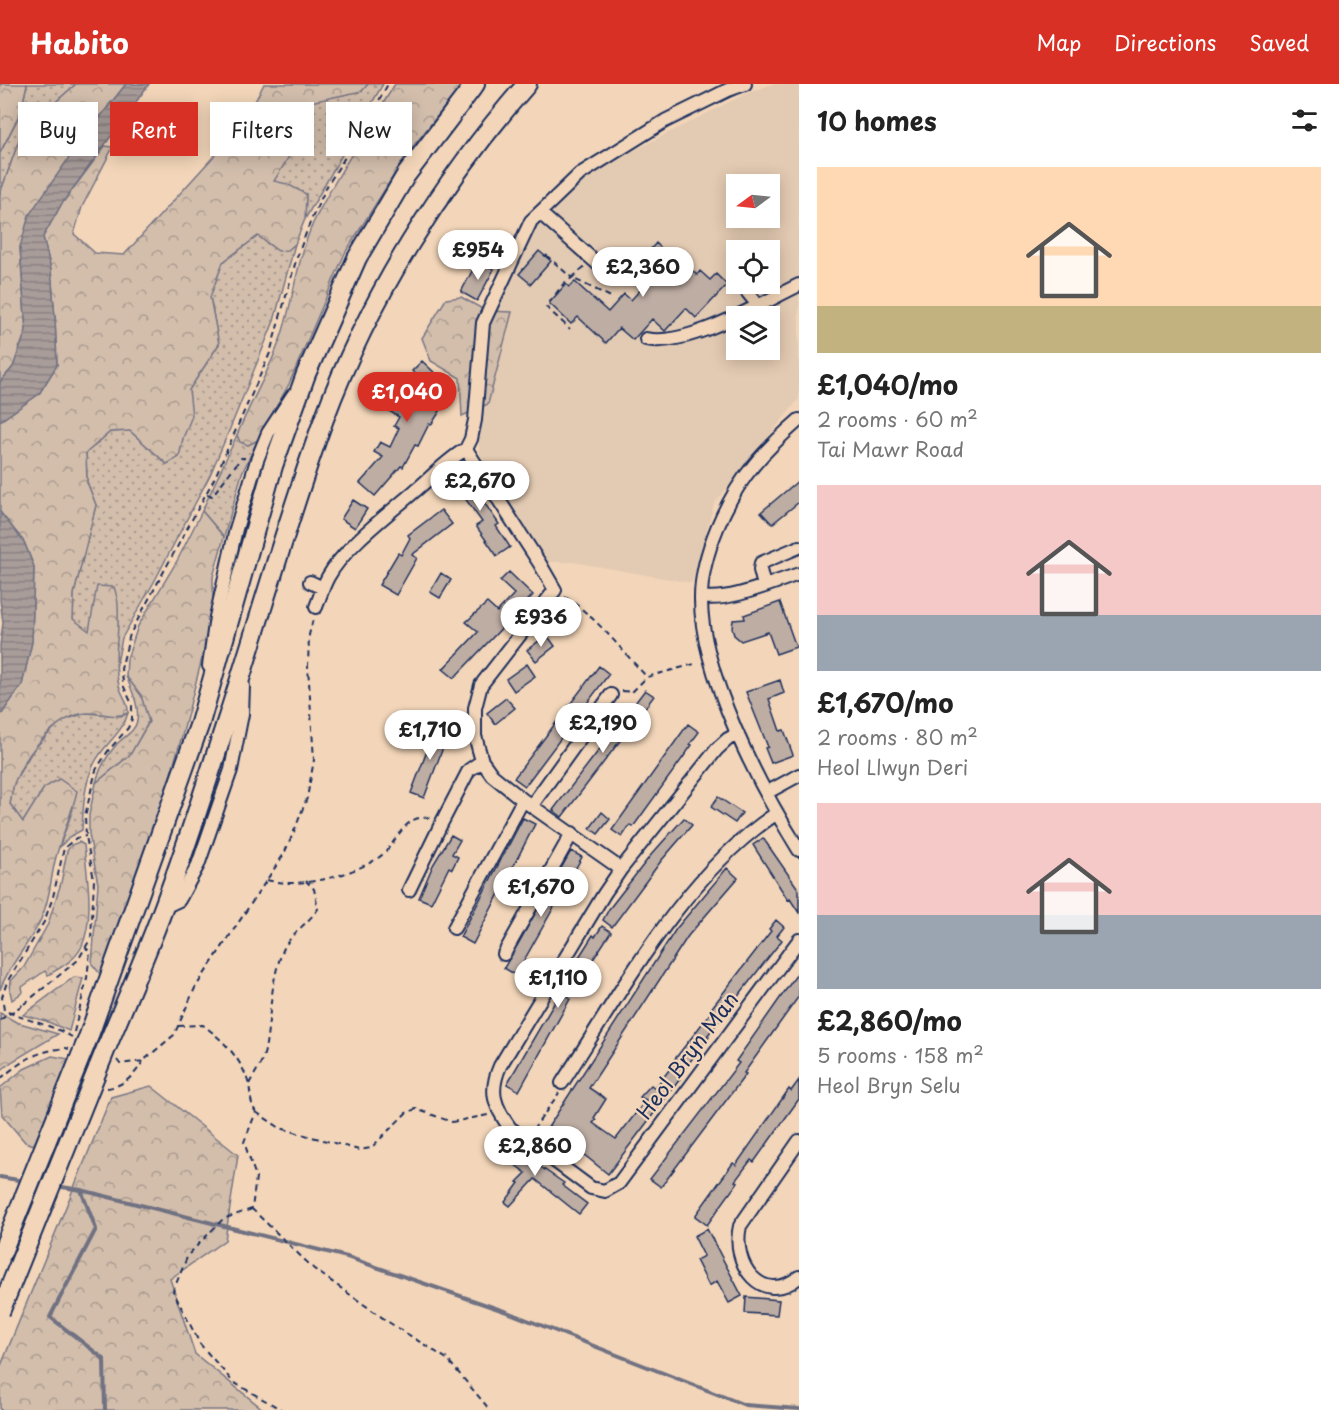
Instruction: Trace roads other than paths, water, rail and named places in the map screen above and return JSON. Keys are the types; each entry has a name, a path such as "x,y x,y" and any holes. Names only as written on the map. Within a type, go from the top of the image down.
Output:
{"highway":[{"path":"0,1257 80,1038 200,723 273,466 306,374 362,249 406,175 476,84"},
{"path":"0,1312 164,907 275,563 325,417 392,274 446,185 527,84"}],"street":[{"path":"316,606 335,565 381,519 453,456 466,449 471,439 475,420 483,323 531,221 580,174 655,127 728,90 745,84"},
{"path":"540,213 609,273 630,255"},
{"path":"646,339 656,341 684,337 799,285"},
{"path":"750,294 758,304"},
{"path":"200,723 216,617 236,529 257,460 268,433 306,374"},
{"path":"799,420 777,440 740,484 710,547 700,597 704,630 711,659 738,734 766,793 799,850"},
{"path":"466,449 555,590 481,685 475,708 475,736 482,761 492,775 621,869 717,749 738,734"},
{"path":"764,586 760,570 761,563 799,548"},
{"path":"700,597 709,599 728,596 799,574"},
{"path":"310,582 323,588"},
{"path":"453,928 527,802 611,695"},
{"path":"409,890 469,770 482,761"},
{"path":"766,793 799,775"},
{"path":"562,1083 670,917 709,873 756,827 777,813"},
{"path":"504,954 572,833"},
{"name":"Heol Bryn Man","path":"621,869 549,985 494,1080 494,1096 500,1114 510,1128 591,1188 605,1191 619,1183 799,940"},
{"path":"799,1141 740,1226 737,1239 738,1252 744,1268 753,1278 774,1287 790,1284 799,1277"}],"waterway":[{"path":"0,1177 24,1181"},
{"path":"56,1186 81,1190 347,1257 507,1312 745,1405 799,1409"},
{"path":"81,1190 96,1229 50,1317 104,1359 105,1410"}]}
